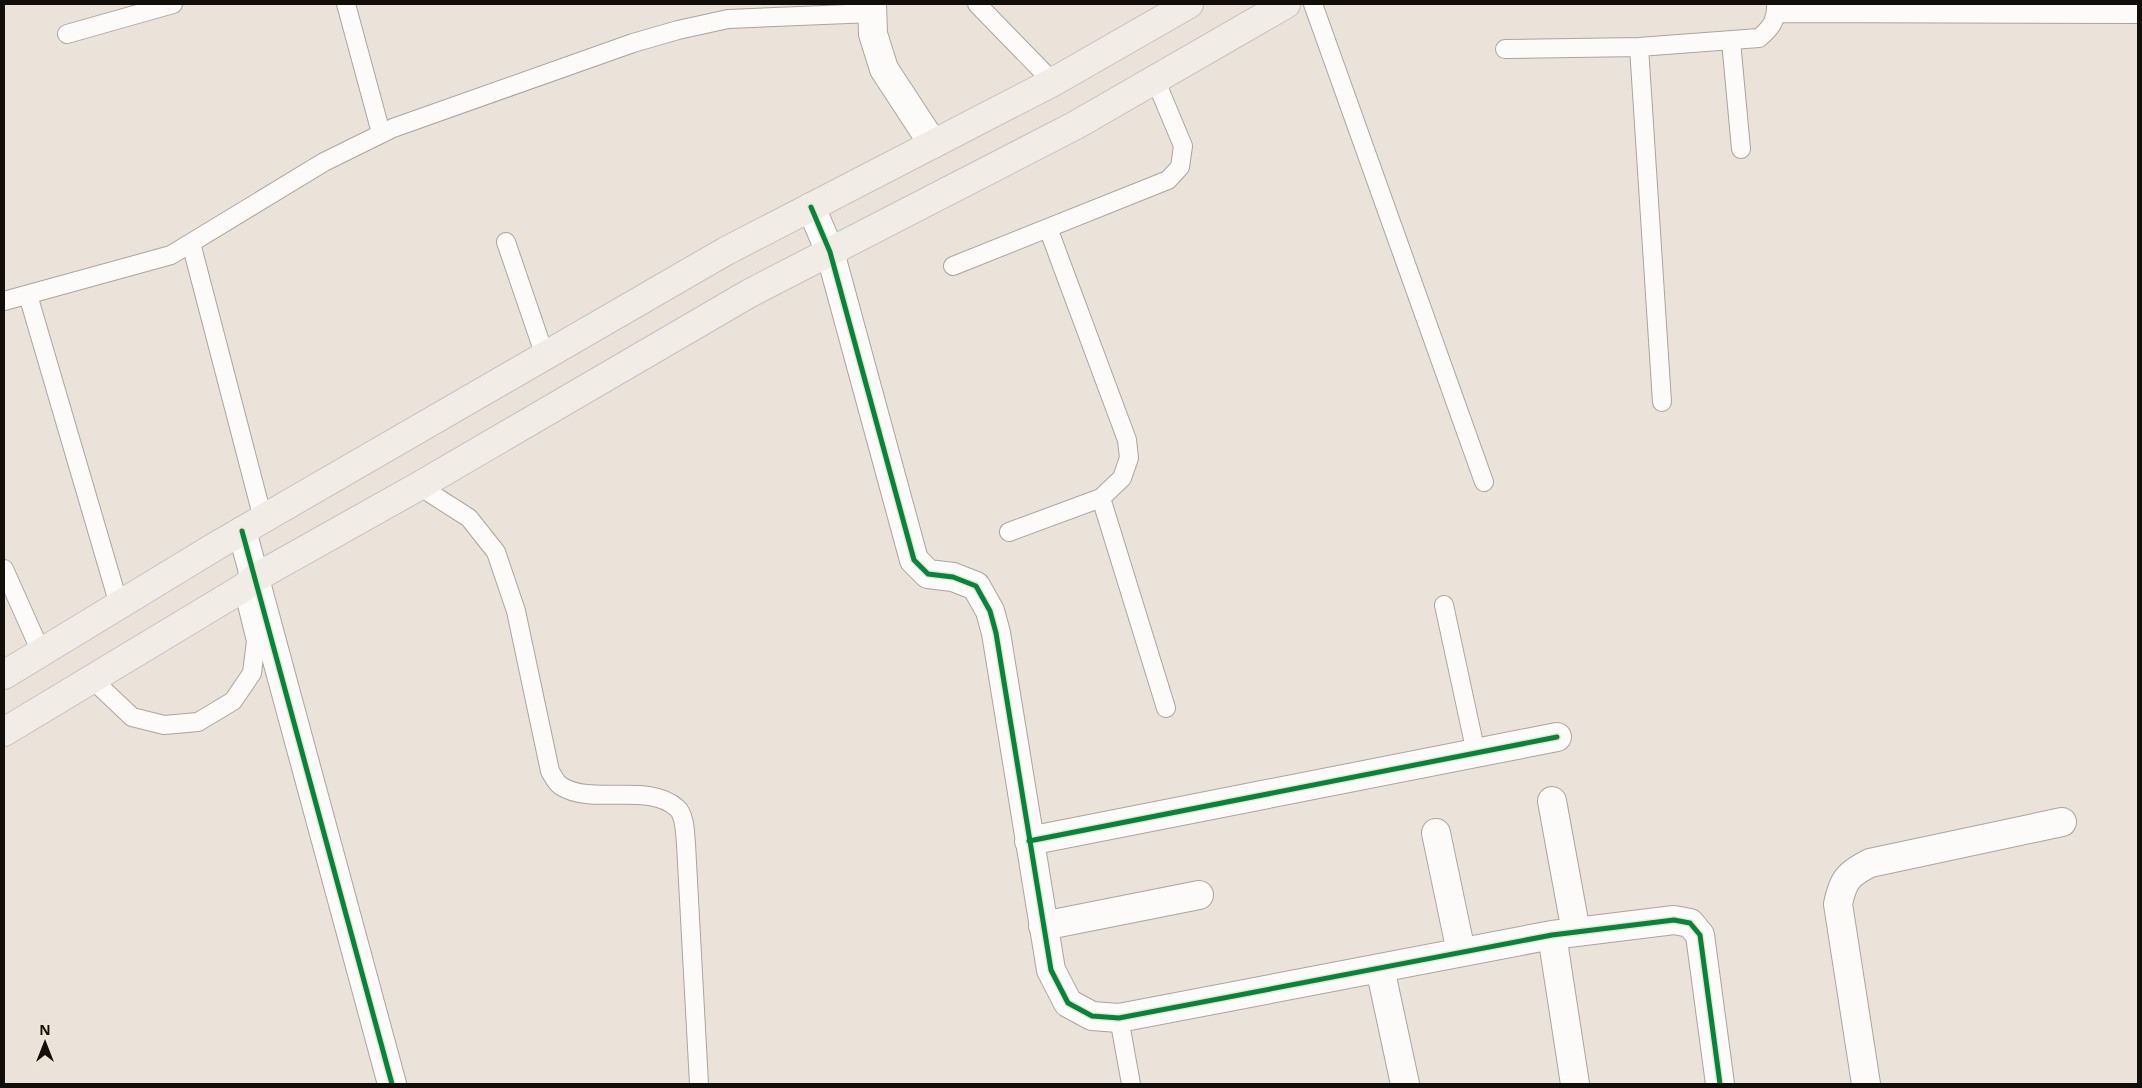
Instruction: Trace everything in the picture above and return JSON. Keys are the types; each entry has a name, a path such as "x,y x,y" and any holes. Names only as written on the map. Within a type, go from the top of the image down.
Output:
{"highway":[{"path":"4,675 252,525 726,251 1052,82 1189,4"},
{"path":"4,732 249,583 750,293 1076,125 1286,4"}],"street":[{"path":"872,9 873,34 884,69 932,144"},
{"path":"811,207 830,252 914,560 928,574 953,577 976,586 990,611 996,634 1050,970 1068,1003 1092,1016 1119,1018 1460,952 1564,934 1674,920 1690,923 1700,935 1720,1084"},
{"path":"252,525 249,583 392,1084"},
{"path":"1029,841 1557,737"},
{"path":"1552,801 1575,1084"},
{"path":"1866,1084 1838,904 1842,886 1852,872 1870,863 2062,822"},
{"path":"1436,833 1460,952"},
{"path":"1043,926 1199,895"},
{"path":"1380,968 1406,1084"}],"lane":[{"path":"67,34 173,4"},
{"path":"346,4 381,133"},
{"path":"977,4 1052,82"},
{"path":"1313,4 1484,482"},
{"path":"4,301 139,265 171,254 324,162 381,133 598,55 678,30 728,19 872,9"},
{"path":"1505,49 1638,47 1759,38 1772,28 1776,9 2138,14"},
{"path":"1731,41 1741,149"},
{"path":"1638,47 1662,402"},
{"path":"953,266 1168,180 1180,167 1183,146 1155,79"},
{"path":"1009,532 1101,498 1122,478 1129,458 1127,440 1048,228"},
{"path":"506,242 545,356"},
{"path":"191,243 252,525"},
{"path":"28,295 119,605"},
{"path":"419,486 469,518 496,552 516,611 550,771 559,786 574,792 661,798 678,808 684,824 686,844 699,1084"},
{"path":"1101,498 1166,708"},
{"path":"4,569 41,652"},
{"path":"92,678 132,717 164,725 198,722 233,701 252,673 256,641 249,583"},
{"path":"1444,605 1476,753"},
{"path":"1119,1018 1131,1084"}],"cycle path":[{"path":"811,207 830,252 914,560 928,574 953,577 976,586 990,611 996,633 1051,970 1068,1003 1092,1016 1119,1018 1552,935 1674,920 1690,923 1700,935 1720,1084"},
{"path":"242,531 392,1084"},
{"path":"1029,841 1557,737"}]}
